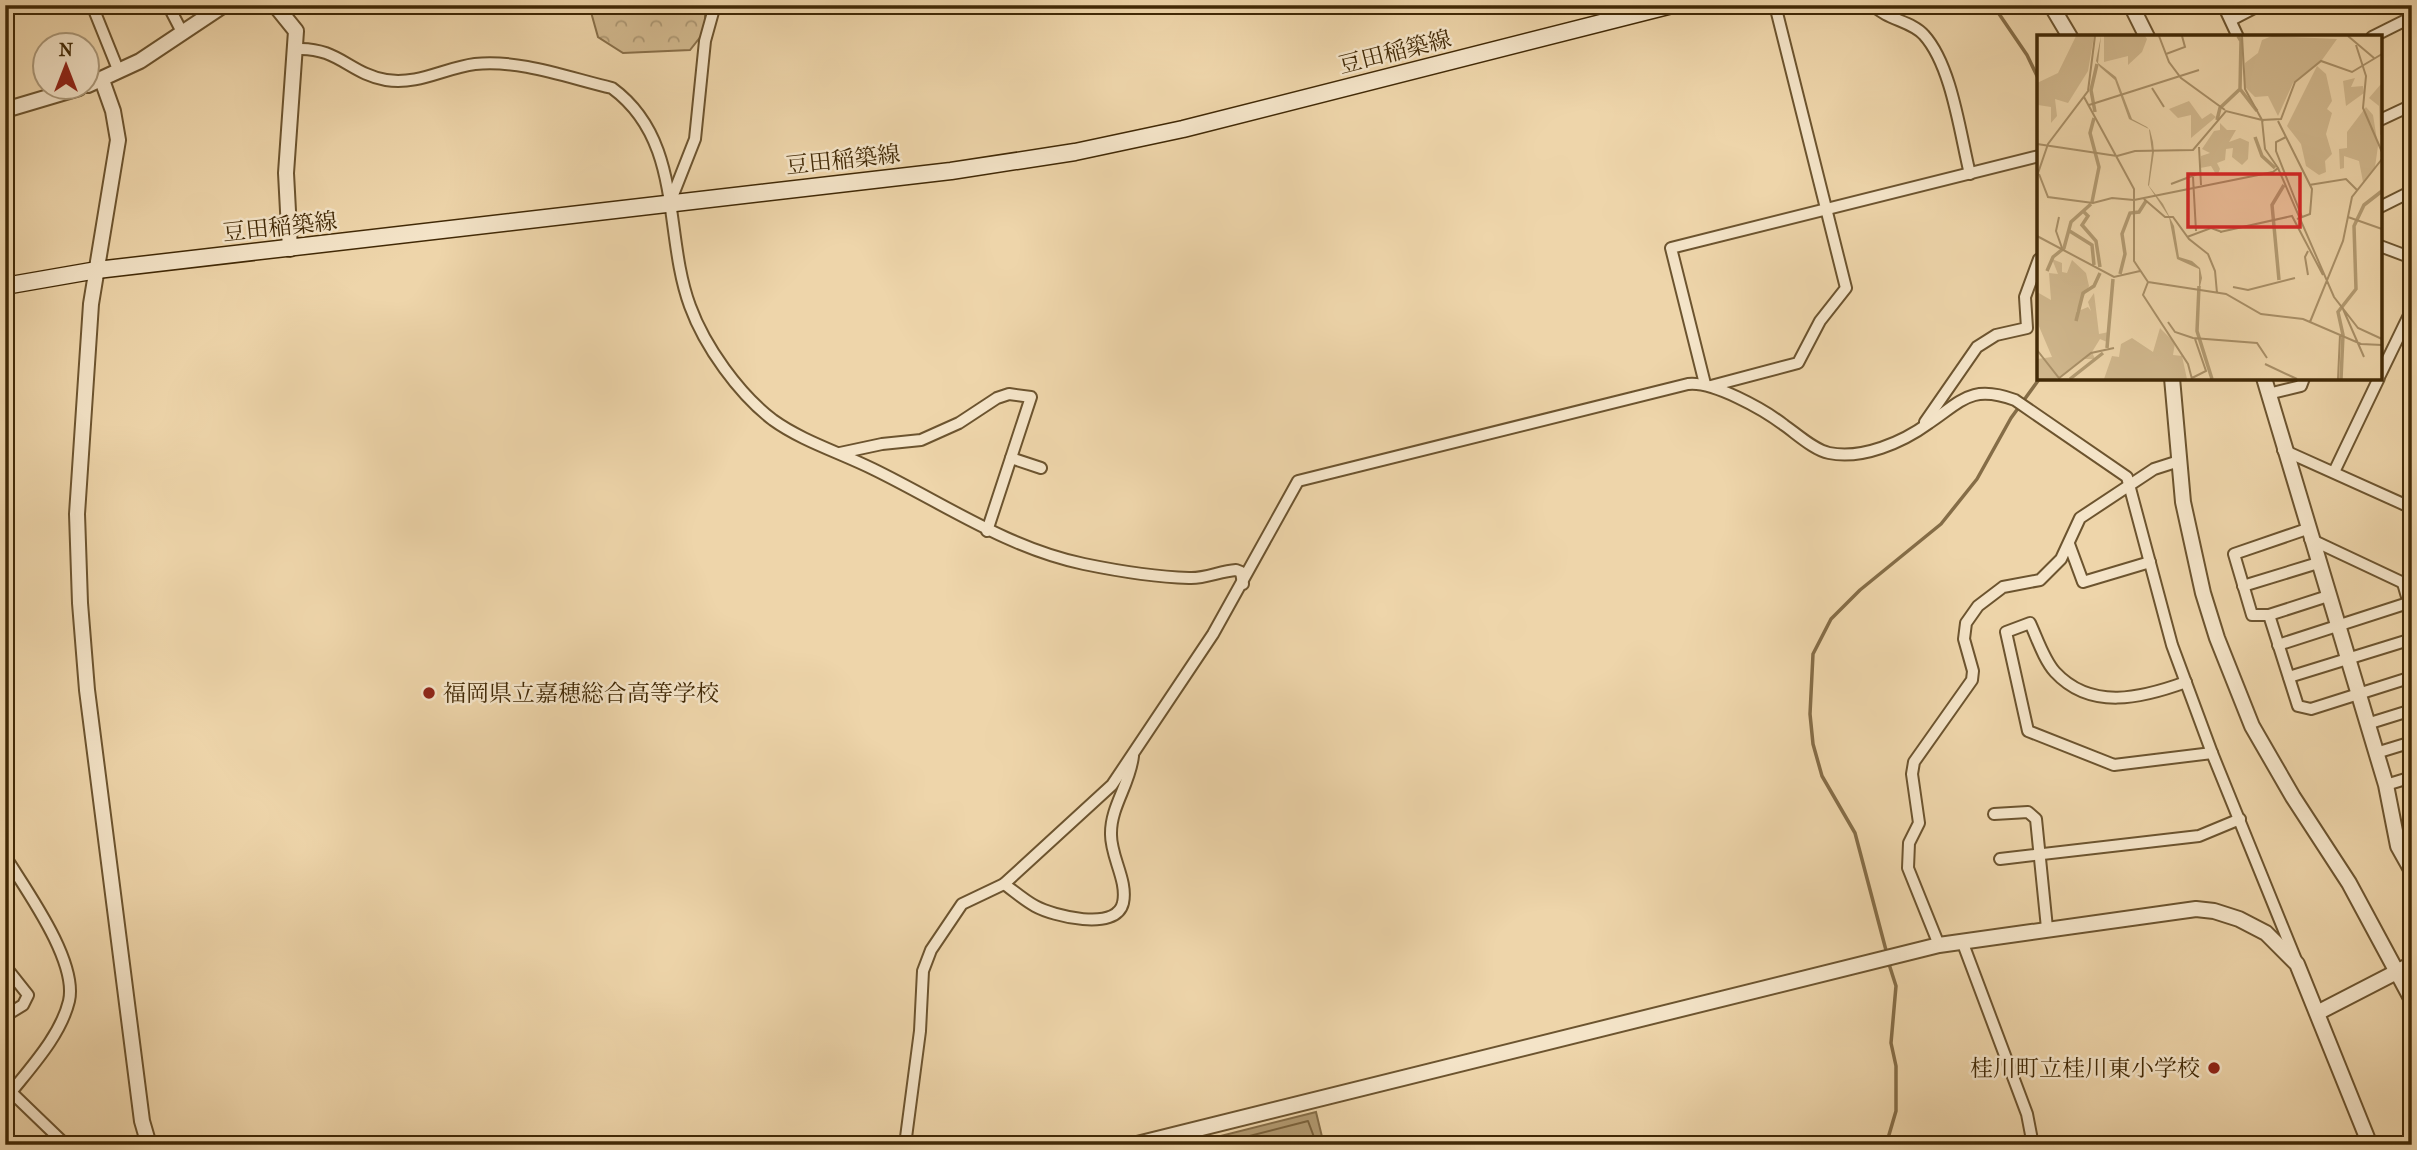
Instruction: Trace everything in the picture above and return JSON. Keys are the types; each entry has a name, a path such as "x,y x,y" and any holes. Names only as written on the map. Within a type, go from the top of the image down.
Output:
{"main road":[{"name":"豆田稲築線","path":"5,286 97,270 951,171 1075,152 1195,126 1672,5"}],"street":[{"path":"92,5 119,72"},
{"path":"168,5 183,34"},
{"path":"149,1145 142,1121 120,965 82,630 77,514 91,304 118,140 113,111 102,80 183,34 225,5"},
{"path":"275,5 296,31 297,49 286,173 289,249"},
{"path":"670,202 695,139 705,41 715,5"},
{"path":"905,1145 920,1031 923,971 931,950 962,904 1004,884 1112,785 1244,584 1298,481 1688,384 1708,385 1798,363 1820,321 1846,288 1775,5"},
{"path":"1873,5 1882,14 1923,33 1935,52 1944,71 1970,174"},
{"path":"2051,5 2069,35"},
{"path":"2131,5 2146,35"},
{"path":"2223,5 2237,35"},
{"path":"2231,20 2260,5"},
{"path":"2376,35 2412,17"},
{"path":"297,49 317,48 364,73 387,80 426,79 474,64 503,64 612,89 627,99 645,125 666,170 690,305 706,340 748,397 774,421 896,480 987,531 1084,564 1190,578 1236,570 1241,572 1244,584"},
{"path":"5,110 32,102"},
{"path":"2382,119 2412,105"},
{"path":"2037,157 1671,248 1708,385 1775,418 1827,453 1856,454 1872,450 1922,428 1954,402 1984,394 2003,395 2015,400 2127,477 2186,682 2370,1145"},
{"path":"2382,206 2412,191"},
{"path":"2382,247 2412,258"},
{"path":"1922,428 1977,347 1996,335 2027,328 2025,297 2037,264"},
{"path":"2382,371 2407,331 2412,309"},
{"path":"2172,380 2183,502 2203,593 2217,638 2252,726 2293,797 2349,883 2412,1000"},
{"path":"2264,380 2283,450 2386,785 2398,845 2412,871"},
{"path":"2268,394 2301,386 2303,380"},
{"path":"2334,472 2377,380"},
{"path":"840,453 882,444 920,440 959,423 996,398 1018,394 1031,397 987,531"},
{"path":"2283,450 2412,508"},
{"path":"1010,458 1041,468"},
{"path":"1939,945 1908,868 1909,843 1919,823 1912,774 1914,762 1972,680 1973,671 1964,639 1966,623 1978,606 2003,587 2040,580 2053,569 2069,544 2080,518 2154,468 2179,461"},
{"path":"2278,645 2337,626 2410,608 2407,585 2309,534 2234,554 2252,615 2269,615 2328,596"},
{"path":"2069,544 2083,582 2150,562"},
{"path":"2244,586 2318,563"},
{"path":"2269,615 2298,706 2305,710 2412,677"},
{"path":"2186,682 2137,698 2092,697 2054,671 2030,623 2006,632 2028,731 2114,765 2212,753"},
{"path":"2289,677 2412,639"},
{"path":"2367,724 2412,710"},
{"path":"2376,753 2412,741"},
{"path":"1004,884 1035,906 1056,915 1105,919 1116,913 1123,904 1123,890 1111,835 1113,818 1131,771 1133,755"},
{"path":"2386,785 2412,777"},
{"path":"1994,814 2028,812 2036,819 2047,928"},
{"path":"2000,859 2199,836 2241,819"},
{"path":"5,856 57,946 70,983 69,1000 55,1032 8,1096 66,1145"},
{"path":"1133,1145 1962,941 2196,909 2214,911 2239,919 2266,933 2298,964"},
{"path":"1962,941 2027,1114 2033,1145"},
{"path":"2319,1012 2412,964"},
{"path":"5,966 27,995 23,1005 5,1016"}],"green space":[{"path":"589,5 705,5 705,31 690,50 623,53 598,37"}],"water":[{"path":"1316,1112 1324,1145 1185,1145"}],"waterway":[{"path":"1993,5 2027,55 2037,76"},
{"path":"1887,954 1855,833 1822,776 1813,744 1810,714 1813,654 1831,619 1860,590 1941,524 1977,479 2011,418 2039,380"},
{"path":"1886,1145 1896,1111 1896,1066 1891,1043 1896,986 1888,961"}],"place":[{"name":"福岡県立嘉穂総合高等学校","path":"429,693"},
{"name":"桂川町立桂川東小学校","path":"2214,1068"}]}
